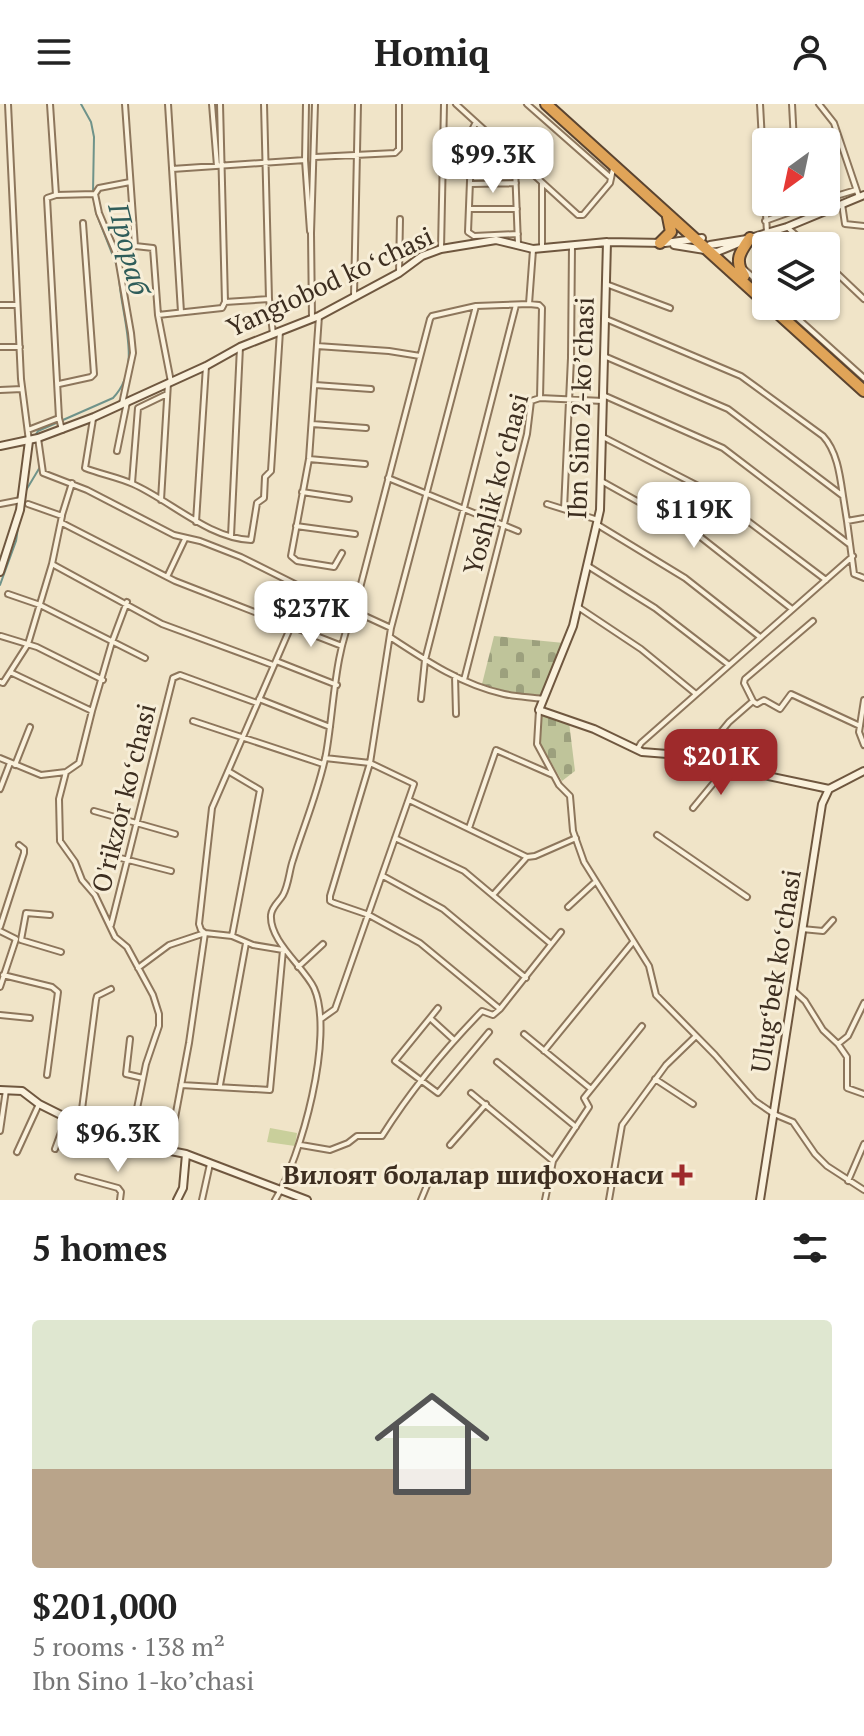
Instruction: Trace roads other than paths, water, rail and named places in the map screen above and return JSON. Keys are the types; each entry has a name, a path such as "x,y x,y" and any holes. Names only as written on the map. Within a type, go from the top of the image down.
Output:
{"highway":[{"path":"546,104 668,215 752,283"},
{"path":"553,104 752,289"},
{"path":"663,243 671,232 668,215"},
{"path":"744,276 738,266 738,258 751,238"},
{"path":"786,320 864,388"},
{"path":"792,320 864,388"}],"street":[{"path":"0,572 24,502 29,441 22,389 8,104"},
{"path":"50,104 56,195"},
{"path":"125,104 135,246 153,248 158,315 170,382 161,500"},
{"path":"168,104 181,312"},
{"path":"212,104 219,166"},
{"path":"158,315 222,308 225,302 219,166 220,104"},
{"path":"94,417 83,466 132,483 196,522 231,536 251,540 256,506 264,498 265,477 271,471 276,332 269,299 264,104"},
{"path":"306,104 305,160 311,233"},
{"path":"315,104 311,233 317,346 315,385 309,459 291,556 293,560 334,567 342,553"},
{"path":"354,298 358,104"},
{"path":"315,157 357,157 397,151 399,104"},
{"path":"441,249 444,104"},
{"path":"456,104 581,215 610,183 614,166"},
{"path":"527,104 611,178"},
{"path":"760,104 762,128"},
{"path":"792,104 793,128"},
{"path":"819,104 836,128"},
{"path":"476,122 472,130 468,232 470,235 518,234"},
{"path":"840,143 860,194 840,197"},
{"path":"172,169 305,160"},
{"path":"515,167 518,244"},
{"path":"62,430 47,200 56,195 94,194 99,188 130,182"},
{"path":"471,184 516,183"},
{"path":"542,183 542,249"},
{"path":"94,194 118,258 133,353 128,402 117,451"},
{"name":"Yangiobod koʻchasi","path":"770,232 860,194"},
{"path":"842,204 845,224 864,226"},
{"path":"469,209 517,209"},
{"path":"765,216 767,232"},
{"path":"765,221 778,216"},
{"path":"399,273 400,219"},
{"path":"59,384 94,374 83,223"},
{"path":"787,227 793,232"},
{"path":"751,238 743,266 752,275"},
{"name":"Yangiobod koʻchasi","path":"0,446 29,441 62,430 128,402 240,347 354,298 422,256 441,249 496,240 542,249 607,242 706,245 751,238"},
{"name":"Ibn Sino 2-koʼchasi","path":"539,710 578,607 598,522 603,482 607,242"},
{"path":"663,243 706,245"},
{"path":"564,509 572,245"},
{"name":"Yoshlik koʻchasi","path":"464,680 527,434 531,401 540,398 542,308 529,304 533,249"},
{"path":"840,276 864,299"},
{"path":"606,284 670,308"},
{"path":"225,302 269,299"},
{"path":"275,1200 301,1145 313,1087 320,1020 314,988 284,950 271,921 271,912 285,891 324,761 342,646 354,611 431,316 476,306 529,304"},
{"path":"0,305 17,305"},
{"name":"Yoshlik koʻchasi","path":"421,699 425,660 516,305"},
{"path":"476,306 391,628 370,763 330,901 369,915 420,943 500,1009"},
{"path":"606,319 741,376 823,436 830,444 840,473 854,574 864,578"},
{"path":"800,320 864,378"},
{"path":"317,346 420,356"},
{"path":"0,347 20,347"},
{"path":"231,536 240,347"},
{"path":"604,356 728,409 843,496"},
{"path":"196,522 206,366"},
{"path":"315,385 371,389"},
{"path":"0,390 22,389"},
{"path":"132,483 137,410 167,394"},
{"path":"540,398 603,398 723,448 849,544"},
{"path":"128,402 137,410"},
{"path":"27,431 59,418"},
{"path":"312,424 366,428"},
{"path":"603,437 708,491 826,580"},
{"path":"38,438 41,471 185,538 241,557 305,589 210,818 199,924 205,933"},
{"path":"309,459 365,464"},
{"path":"388,478 518,531"},
{"path":"603,482 698,535 792,609"},
{"path":"0,682 3,683 28,644 72,483"},
{"path":"302,492 349,499"},
{"path":"0,504 24,502 62,516"},
{"path":"547,504 598,522 685,578 760,637"},
{"path":"847,521 864,518"},
{"path":"62,523 167,577 342,646"},
{"path":"296,526 355,534"},
{"path":"167,577 185,538"},
{"path":"637,750 641,743 853,556"},
{"path":"52,564 127,602 162,624 337,685"},
{"path":"588,566 655,608 729,665"},
{"path":"8,594 40,605 145,658"},
{"path":"0,758 41,775 66,772 79,763 112,642 127,602"},
{"path":"578,607 641,649 696,694"},
{"path":"354,611 391,628"},
{"path":"813,621 744,683 757,704 764,700 780,709 791,694 860,726"},
{"path":"1,636 28,644 103,680"},
{"path":"390,637 464,680 504,694 545,699"},
{"path":"10,672 92,711"},
{"name":"O'rikzor koʻchasi","path":"111,926 173,678 180,675 258,701"},
{"path":"455,676 456,714"},
{"path":"864,700 860,726 860,739 864,745"},
{"path":"258,701 330,727"},
{"path":"697,761 729,722 753,701"},
{"path":"864,771 829,789 726,768 680,755 637,750 594,729 539,710 537,744 554,776 570,796 576,838 594,883 649,966 656,995 744,1090 774,1114 793,1122 815,1154 864,1190"},
{"path":"193,721 324,761 370,763 414,784 335,1009 320,1020"},
{"path":"0,789 30,727"},
{"path":"469,828 496,750 554,776"},
{"path":"693,808 726,768"},
{"path":"228,771 258,787 260,792 232,936"},
{"path":"66,772 59,799 60,841 75,862 82,880 95,895 115,937 127,947 153,995 159,1014 159,1026 143,1078 130,1143"},
{"name":"Ulugʻbek koʻchasi","path":"760,1200 821,809 829,789"},
{"path":"409,800 527,857 576,838"},
{"path":"94,811 175,834"},
{"path":"657,835 747,897"},
{"path":"395,838 457,867 551,944"},
{"path":"19,845 24,853 0,929 19,939 61,952"},
{"path":"105,854 171,871"},
{"path":"493,895 527,857"},
{"path":"383,876 443,909 526,978"},
{"path":"568,907 594,883"},
{"path":"0,987 26,913 50,915"},
{"path":"802,929 823,931 833,920"},
{"path":"301,1145 330,1150 357,1136 382,1136 420,1080 454,1040 482,1011 493,1015 500,1009 561,932"},
{"path":"138,968 169,945 205,933 232,936 246,943 284,950"},
{"path":"169,1150 205,933"},
{"path":"544,1051 633,942"},
{"path":"220,1085 246,943"},
{"path":"298,967 323,944"},
{"path":"181,1085 220,1085 268,1092 271,1088 284,950"},
{"path":"3,975 52,987 58,992 47,1075"},
{"path":"80,1125 96,1000 97,996 111,989"},
{"path":"792,989 847,1057 847,1088 864,1094"},
{"path":"838,1044 848,1036 864,1003"},
{"path":"438,1008 395,1059 436,1092 489,1032"},
{"path":"0,1015 30,1018"},
{"path":"430,1018 454,1040"},
{"path":"545,1200 553,1161 590,1106 583,1099 642,1026"},
{"path":"524,1034 591,1089"},
{"path":"609,1200 622,1125 654,1079 696,1036"},
{"path":"130,1039 126,1074 143,1078"},
{"path":"497,1062 576,1127"},
{"path":"654,1079 693,1104"},
{"path":"0,1131 3,1090 22,1091 39,1104 80,1125 130,1143 186,1154 307,1200"},
{"path":"471,1093 553,1161"},
{"path":"17,1152 39,1104"},
{"path":"450,1145 486,1104"},
{"path":"55,1149 66,1119"},
{"path":"848,1181 864,1144"},
{"path":"177,1200 183,1188 186,1154"},
{"path":"202,1200 210,1164"},
{"path":"78,1177 118,1188 120,1200"},
{"path":"421,1200 428,1183"}],"waterway":[{"name":"Прораб","path":"81,104 91,122 94,137 93,192 96,213 117,266"},
{"name":"Прораб","path":"39,453 35,436 38,431 113,398 122,385 129,355 119,276"},
{"name":"Прораб","path":"25,492 40,467"},
{"name":"Прораб","path":"0,585 16,541 19,521"}],"place":[{"name":"Вилоят болалар шифохонаси","path":"682,1175"}]}
